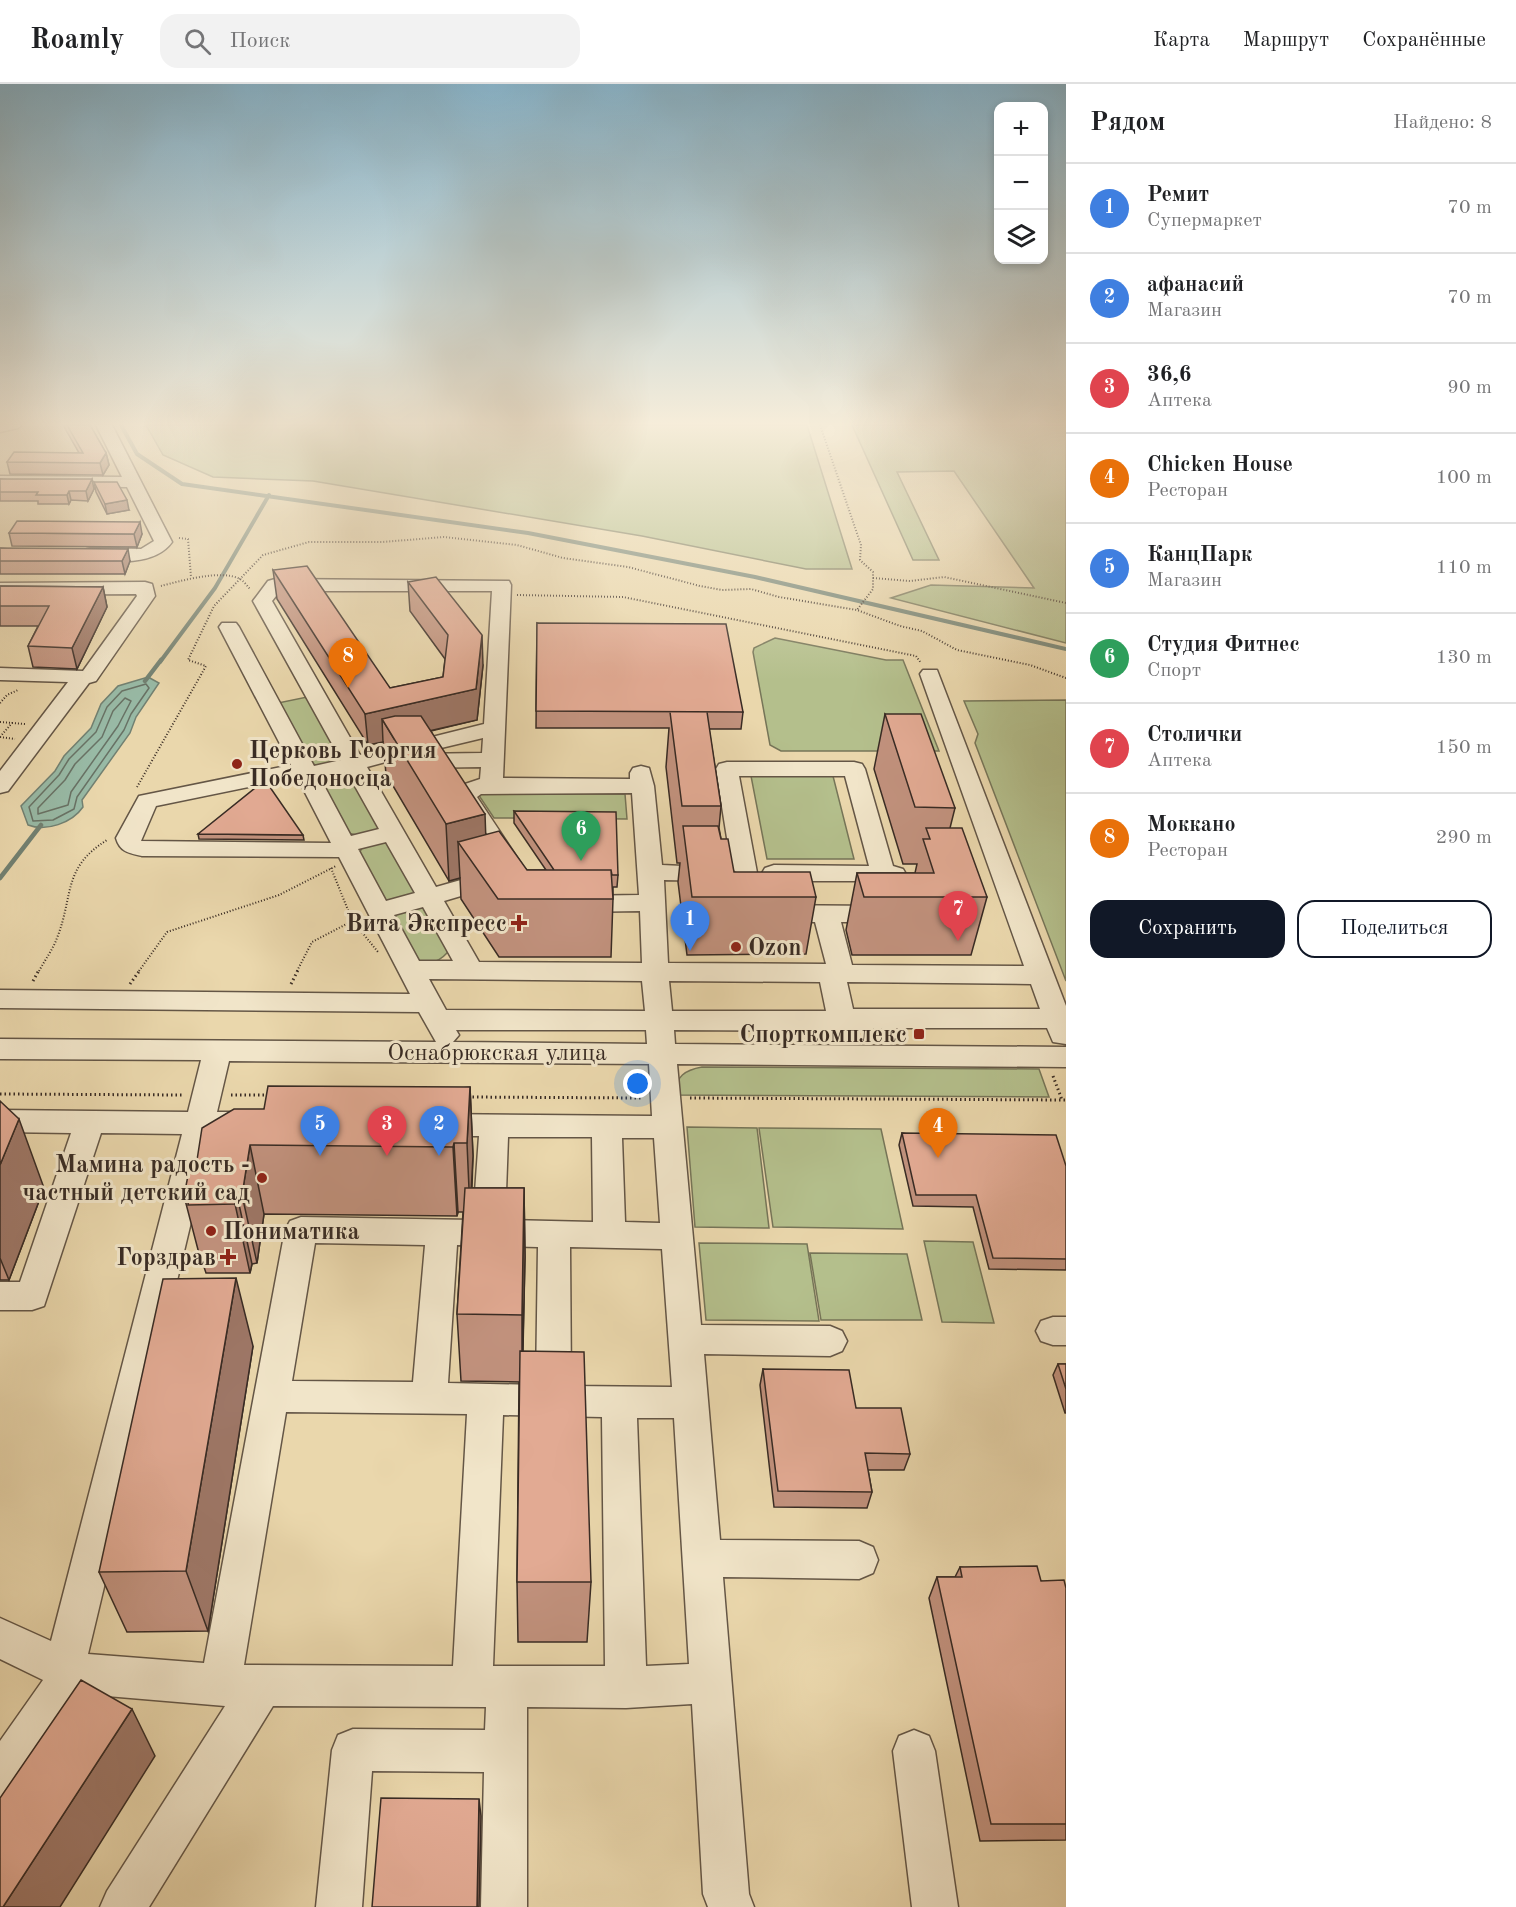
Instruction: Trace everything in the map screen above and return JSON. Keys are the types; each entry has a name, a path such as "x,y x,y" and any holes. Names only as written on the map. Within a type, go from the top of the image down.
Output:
{"street":[{"path":"81,554 139,554 150,553 159,548 163,542 148,510"},
{"path":"471,970 351,762 262,601 276,585 502,585 491,785"},
{"path":"0,589 145,588 146,596 89,677 0,674"},
{"path":"229,627 305,772 339,854 379,910 454,1052"},
{"path":"930,674 993,875 1041,975 1066,1044"},
{"path":"0,786 83,677"},
{"path":"392,833 339,854 142,849 130,845 128,838 147,801 305,772 495,728"},
{"path":"351,762 493,760"},
{"path":"727,768 854,769 883,874 894,914 752,913 727,768"},
{"path":"379,910 518,877 465,797 476,787 642,780 652,888 655,971 703,1558 726,1894 731,1907"},
{"path":"559,904 744,873 916,874"},
{"path":"826,913 842,1020"},
{"path":"408,965 471,970 1041,975"},
{"path":"12,999 282,1002 432,1012 660,1020 1057,1019"},
{"name":"Оснабрюкская улица","path":"0,1049 1066,1057"},
{"path":"0,1777 69,1671 218,1051"},
{"path":"0,1121 90,1122 203,1109 274,1109"},
{"path":"411,1125 607,1126 667,1113"},
{"path":"0,1296 32,1296 90,1122"},
{"path":"488,1233 494,1126"},
{"path":"607,1126 609,1235"},
{"path":"220,1685 301,1230 677,1236"},
{"path":"429,1399 442,1232"},
{"path":"553,1401 554,1234"},
{"path":"685,1339 830,1341"},
{"path":"271,1396 691,1403"},
{"path":"486,1400 490,1685 506,1751 504,1907"},
{"path":"619,1402 626,1687"},
{"path":"703,1558 859,1560"},
{"path":"0,1638 69,1671 220,1685 626,1687 711,1683"},
{"path":"123,1907 262,1685"},
{"path":"339,1907 353,1750 506,1751"},
{"path":"914,1751 935,1907"}],"path":[{"path":"849,510 861,545 860,560 873,572 873,589 857,610"},
{"path":"136,789 206,666 188,660 214,606 263,555 309,542 382,542 444,537 517,545 563,558 638,569 700,586 722,590 752,589 779,597 857,610 900,626 922,631 957,650 1030,665 1066,678"},
{"path":"161,538 188,539 191,577"},
{"path":"145,592 191,577 230,577 239,579 262,601"},
{"path":"873,578 910,581 944,577 1066,603"},
{"path":"501,595 623,597 916,656 930,674"},
{"path":"0,703 7,695 20,690"},
{"path":"0,737 12,723"},
{"path":"12,999 57,938 76,868 92,850 106,840"},
{"path":"122,1000 130,984 166,932 279,895 339,854 352,920 376,952 408,965"},
{"path":"282,1002 312,942 352,920 379,910"},
{"path":"0,1094 203,1109 274,1109"},
{"path":"466,1097 667,1113 1066,1100"}],"shaded area":[{"path":"487,510 834,510 852,569 806,569 642,536"},
{"path":"890,510 915,510 939,560 913,560"},
{"path":"981,510 1066,510 1066,643 891,598 931,585 1034,588"},
{"path":"775,638 886,660 903,660 939,751 781,751 770,745 753,652 754,648"},
{"path":"307,697 341,758 330,764 322,766 310,763 278,703"},
{"path":"1066,700 1066,981 975,743 978,734 964,701"},
{"path":"345,771 352,773 381,827 373,833 362,835 348,833 320,782 321,777"},
{"path":"751,776 833,776 854,859 767,859"},
{"path":"478,794 625,794 627,819 494,818"},
{"path":"384,842 392,845 419,895 385,904 359,854 362,848"},
{"path":"423,903 449,951 438,960 428,963 420,961 413,954 389,911"},
{"path":"702,1067 1039,1069 1049,1097 674,1095 682,1075"},
{"path":"687,1127 757,1128 769,1228 695,1227"},
{"path":"759,1128 881,1129 903,1229 773,1227"},
{"path":"924,1241 973,1242 994,1323 942,1322"},
{"path":"699,1243 807,1244 819,1321 706,1320"},
{"path":"810,1253 907,1254 922,1320 821,1320"}],"water":[{"path":"148,677 159,683 136,717 130,733 82,800 83,807 72,818 58,825 35,827 28,825 21,806 55,771 64,756 91,728 101,704 118,686"}],"building":[{"path":"17,521 140,522 134,534 9,533"},
{"path":"0,548 128,549 122,561 0,561"},
{"path":"307,566 390,688 443,677 448,635 408,582 436,577 482,635 476,689 365,714 273,570"},
{"path":"0,586 103,587 72,648 28,646 49,606 0,606"},
{"path":"537,623 726,624 743,712 536,711"},
{"path":"670,712 707,712 721,806 682,806"},
{"path":"885,714 921,714 955,808 915,807"},
{"path":"395,716 421,716 485,814 446,824 382,719"},
{"path":"265,780 303,835 198,834"},
{"path":"514,811 616,812 618,875 612,875 611,870 554,870"},
{"path":"683,826 718,826 721,839 728,839 734,872 810,872 816,897 692,897"},
{"path":"926,828 962,828 987,897 864,897 857,873 934,873 923,839 930,839"},
{"path":"499,831 527,870 611,870 613,899 498,899 458,842"},
{"path":"268,1086 470,1087 467,1143 454,1143 453,1147 250,1145 242,1195 237,1195 235,1204 188,1205 189,1196 184,1196 191,1160 197,1160 202,1128 234,1109 264,1109"},
{"path":"0,1101 19,1119 0,1165"},
{"path":"902,1133 1056,1135 1066,1166 1066,1259 993,1258 976,1195 916,1195"},
{"path":"465,1188 524,1188 522,1315 457,1314"},
{"path":"236,1278 186,1571 99,1572 163,1279"},
{"path":"520,1351 584,1352 591,1582 517,1582"},
{"path":"1058,1364 1066,1364 1066,1389"},
{"path":"763,1369 849,1370 856,1408 901,1408 910,1454 865,1453 872,1492 778,1491"},
{"path":"1037,1566 1041,1581 1064,1580 1066,1588 1066,1824 991,1824 937,1577 962,1577 960,1567"},
{"path":"81,1680 132,1709 3,1907 0,1907 0,1798"},
{"path":"381,1798 479,1799 477,1907 372,1907"}],"waterway":[{"path":"160,662 215,588 260,510"},
{"path":"366,510 528,533 755,577 1066,649"},
{"path":"145,681 161,660"},
{"path":"0,878 41,825"}],"place":[{"name":"Моккано","path":"348,688"},
{"name":"Церковь Георгия Победоносца","path":"237,764"},
{"name":"Студия Фитнес","path":"581,861"},
{"name":"Вита Экспресс","path":"519,923"},
{"name":"Столички","path":"958,941"},
{"name":"Ozon","path":"736,947"},
{"name":"Ремит","path":"690,951"},
{"name":"Спорткомплекс","path":"919,1034"},
{"name":"КанцПарк","path":"320,1156"},
{"name":"36,6","path":"387,1156"},
{"name":"афанасий","path":"439,1156"},
{"name":"Chicken House","path":"938,1158"},
{"name":"Мамина радость - частный детский сад","path":"262,1178"},
{"name":"Пониматика","path":"211,1231"},
{"name":"Горздрав","path":"228,1257"}]}
